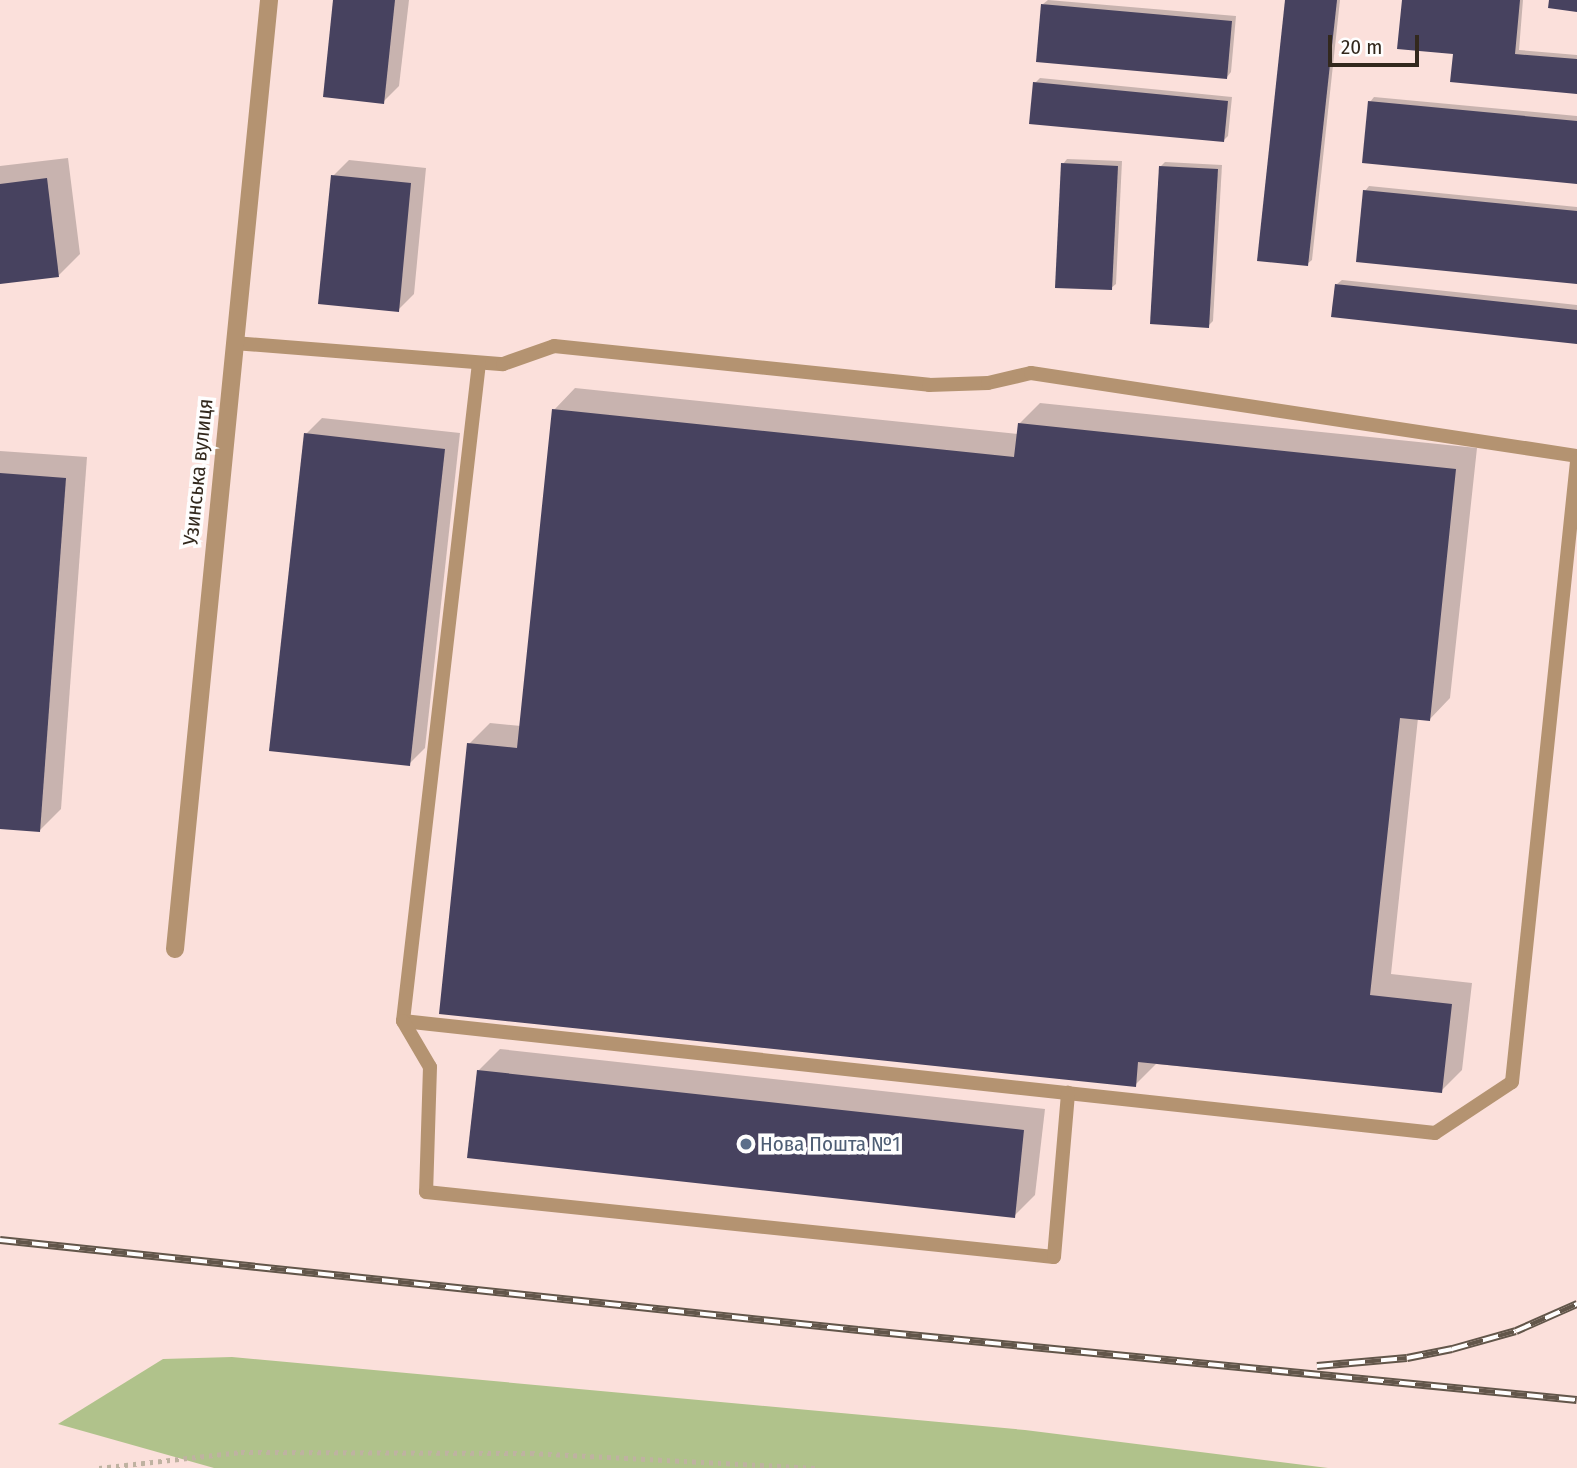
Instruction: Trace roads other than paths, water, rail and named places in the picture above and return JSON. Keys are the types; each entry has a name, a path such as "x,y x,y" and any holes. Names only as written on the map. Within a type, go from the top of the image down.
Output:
{"street":[{"name":"Узинська вулиця","path":"174,949 269,0"}],"lane":[{"path":"234,343 503,364 554,346 929,385 988,383 1031,373 1577,458 1512,1082 1435,1133 403,1021"},
{"path":"479,363 403,1021 430,1067 426,1192 1054,1257 1068,1093"}],"railway":[{"path":"0,1240 858,1330 1577,1400"},
{"path":"1317,1366 1407,1358 1452,1349 1516,1331 1577,1304"}],"place":[{"name":"Нова Пошта №1","path":"746,1144"}]}
